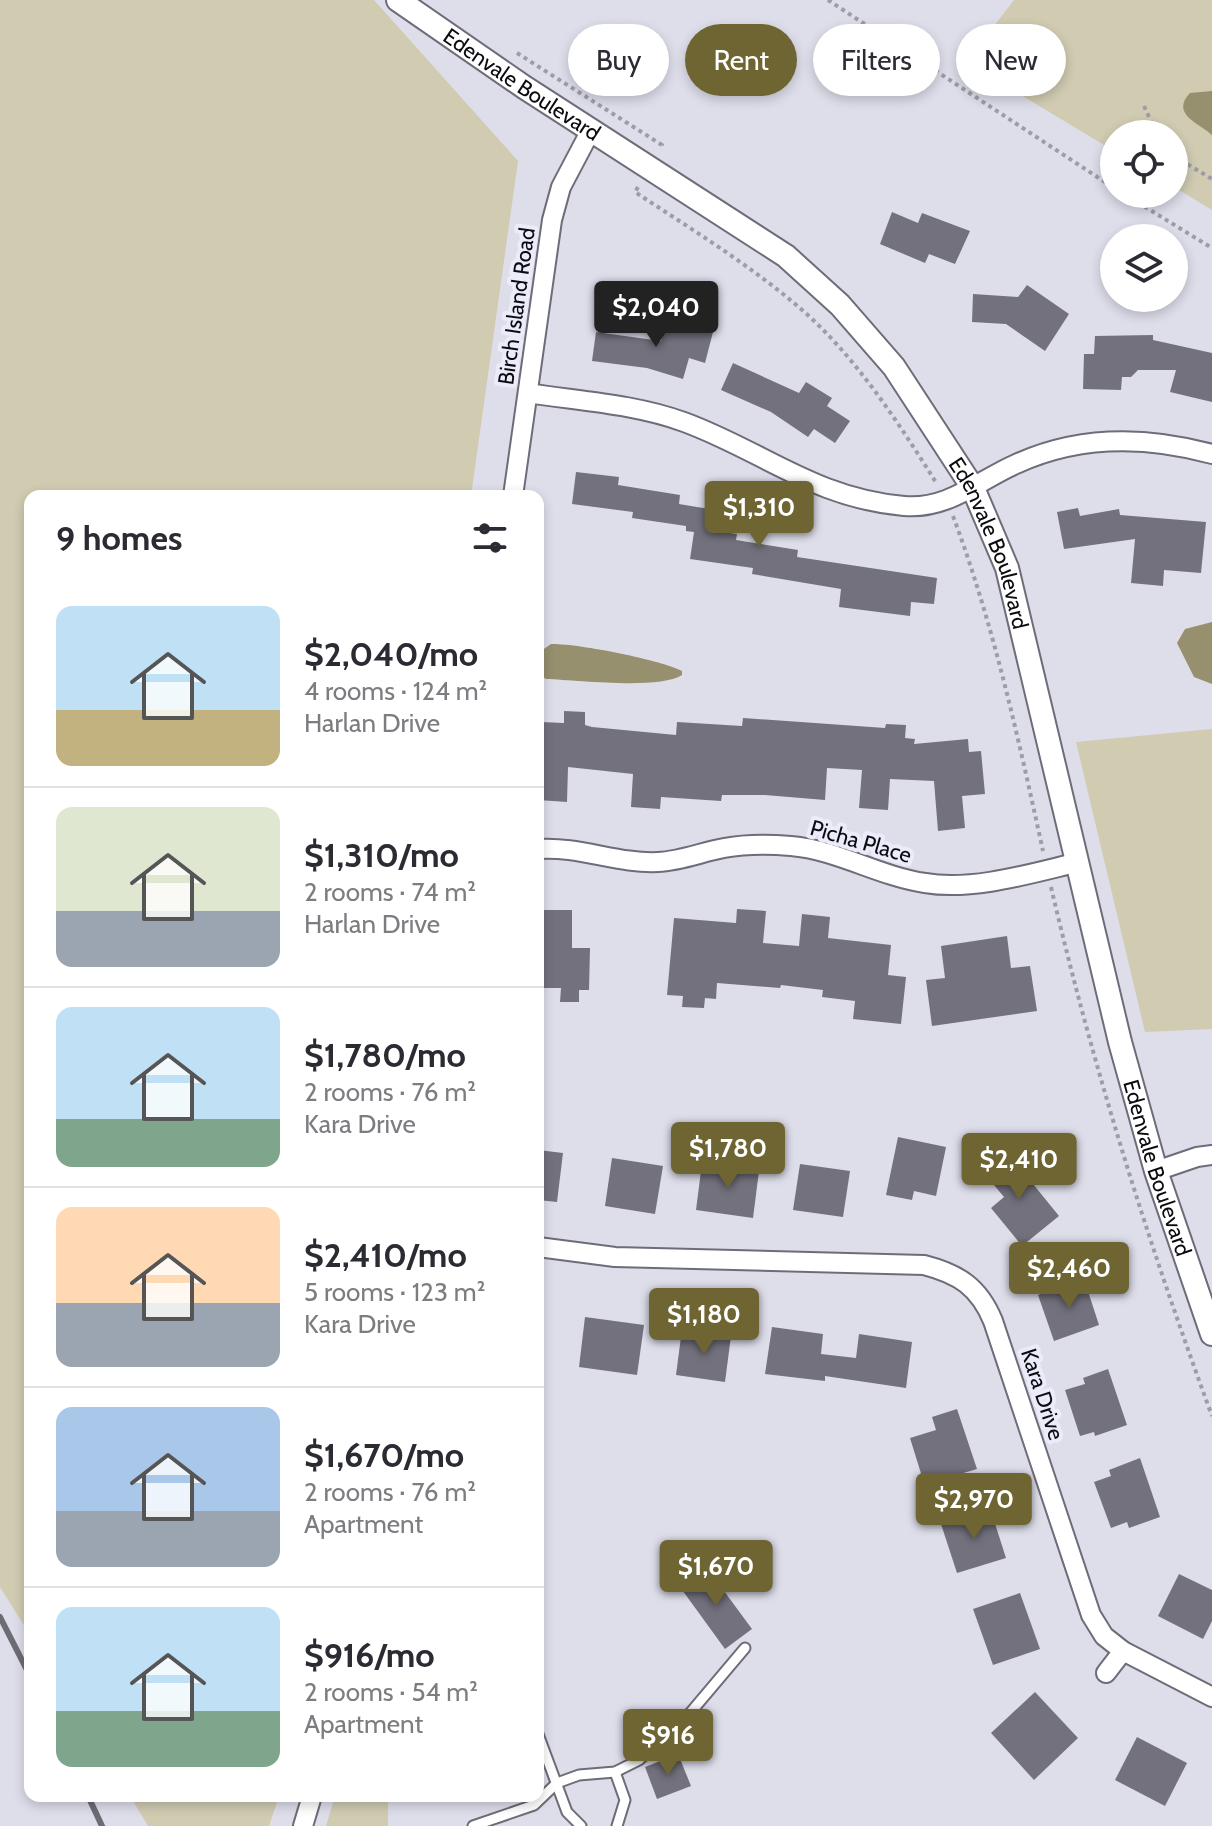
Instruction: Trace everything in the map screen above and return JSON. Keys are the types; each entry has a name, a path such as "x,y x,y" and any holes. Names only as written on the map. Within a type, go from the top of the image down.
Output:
{"street":[{"name":"Edenvale Boulevard","path":"398,0 786,256 840,305 894,367 973,488 1007,568 1075,863 1156,1171 1212,1334"},
{"name":"Birch Island Road","path":"514,490 552,220 561,187 591,130"},
{"path":"528,393 638,410 681,421 722,438 806,482 855,498 906,506 947,500 1015,464 1062,447 1113,440 1163,442 1212,454"},
{"name":"Picha Place","path":"544,850 608,855 634,862 662,862 724,848 790,846 821,850 876,871 925,883 951,885 1075,863"},
{"path":"1156,1171 1212,1155"},
{"name":"Kara Drive","path":"544,1248 615,1257 924,1265 950,1263 984,1299 1091,1615 1104,1636 1123,1651 1212,1697"},
{"path":"1106,1673 1123,1651"},
{"path":"303,1826 310,1802"}],"lane":[{"path":"544,1795 557,1783 579,1775 615,1772 639,1760 663,1741 745,1648"},
{"path":"544,1749 567,1812 581,1826"},
{"path":"615,1772 625,1800 617,1826"},
{"path":"473,1826 537,1802"}],"path":[{"path":"828,0 1100,179"},
{"path":"506,46 662,145 635,192 710,241 802,310 855,367 905,434 947,500 979,585 1003,668 1047,869 1119,1147 1164,1288 1212,1416"},
{"path":"1144,106 1150,120"},
{"path":"1188,164 1212,179"},
{"path":"1147,208 1212,248"}],"shaded area":[{"path":"0,0 374,0 518,161 472,490 24,490 24,1625 0,1587"},
{"path":"1014,0 1212,0 1212,210 1188,195 1188,120 1100,120 1100,143 1023,96 1066,96 1066,24 995,24"},
{"path":"1212,91 1212,135 1189,117 1183,107 1190,93"},
{"path":"1212,622 1212,684 1194,677 1177,643 1185,629"},
{"path":"551,644 579,646 638,657 682,671 682,675 671,680 637,683 546,679 544,649"},
{"path":"1212,729 1212,1029 1145,1032 1076,742"},
{"path":"134,1802 277,1802 269,1826 148,1826"},
{"path":"333,1802 388,1802 388,1826 326,1826"}],"building":[{"path":"892,212 918,223 922,213 970,231 955,264 929,254 925,263 880,244"},
{"path":"1027,285 1069,314 1045,351 1006,324 972,322 973,294 1018,297"},
{"path":"667,319 713,332 705,363 689,358 683,379 647,368 592,361 596,332 661,341"},
{"path":"1153,335 1153,340 1212,353 1212,402 1170,392 1176,370 1138,370 1131,377 1122,377 1121,390 1083,389 1084,354 1094,354 1095,336"},
{"path":"733,363 799,393 806,382 832,398 827,406 850,421 835,443 814,429 808,437 771,412 721,390"},
{"path":"576,472 619,477 618,485 680,495 679,504 715,510 714,518 724,520 723,532 737,534 736,540 798,550 797,557 937,578 934,604 911,602 910,616 839,607 841,589 752,574 753,568 690,559 694,532 686,531 686,526 632,518 633,512 572,504"},
{"path":"1078,508 1080,516 1119,509 1120,515 1206,522 1201,573 1164,570 1163,586 1131,583 1135,539 1064,549 1057,512"},
{"path":"564,711 585,712 585,725 592,727 676,735 677,722 742,726 743,718 885,728 886,724 906,725 905,738 915,739 914,744 968,739 969,752 981,751 985,794 962,796 965,828 938,831 934,781 890,779 888,810 859,808 862,770 827,768 825,800 765,795 722,795 721,801 661,797 660,809 631,807 633,774 568,767 567,802 544,800 544,722 564,723"},
{"path":"737,909 766,911 763,943 799,946 802,914 830,917 828,938 891,945 888,975 906,977 901,1024 853,1019 855,1001 822,997 823,990 781,985 780,988 717,983 716,999 705,998 704,1008 682,1007 683,996 667,995 674,918 736,923"},
{"path":"544,910 572,910 572,948 590,948 589,990 579,990 579,1002 560,1002 561,988 544,988"},
{"path":"1007,936 1011,968 1030,966 1037,1011 932,1026 926,980 945,978 941,946"},
{"path":"898,1137 946,1147 936,1196 914,1191 912,1200 886,1195"},
{"path":"544,1151 563,1153 557,1202 544,1201"},
{"path":"1008,1153 1059,1216 1022,1246 991,1208 1004,1197 984,1173"},
{"path":"612,1158 663,1166 655,1214 605,1206"},
{"path":"702,1163 759,1171 753,1218 696,1210"},
{"path":"800,1164 850,1171 843,1217 793,1210"},
{"path":"1084,1279 1099,1325 1054,1341 1038,1295"},
{"path":"585,1317 644,1325 637,1375 579,1367"},
{"path":"772,1327 823,1334 821,1354 856,1358 859,1334 912,1342 906,1388 825,1376 825,1381 765,1374"},
{"path":"682,1329 731,1336 725,1382 676,1375"},
{"path":"1108,1369 1127,1425 1095,1436 1094,1432 1080,1436 1065,1390 1085,1384 1083,1378"},
{"path":"957,1409 977,1469 943,1479 947,1490 928,1496 910,1438 936,1430 932,1417"},
{"path":"1140,1458 1160,1517 1129,1528 1127,1522 1111,1528 1094,1482 1111,1476 1109,1470"},
{"path":"990,1508 1006,1558 957,1573 941,1524"},
{"path":"707,1568 752,1629 725,1649 680,1587"},
{"path":"1179,1574 1212,1590 1212,1621 1203,1639 1158,1616"},
{"path":"1020,1593 1040,1649 993,1665 973,1609"},
{"path":"1035,1692 1078,1738 1034,1780 991,1733"},
{"path":"1137,1737 1187,1763 1165,1806 1115,1780"},
{"path":"678,1754 691,1786 657,1799 645,1767"}],"railway":[{"path":"0,1617 24,1664"},
{"path":"91,1802 102,1826"}]}
